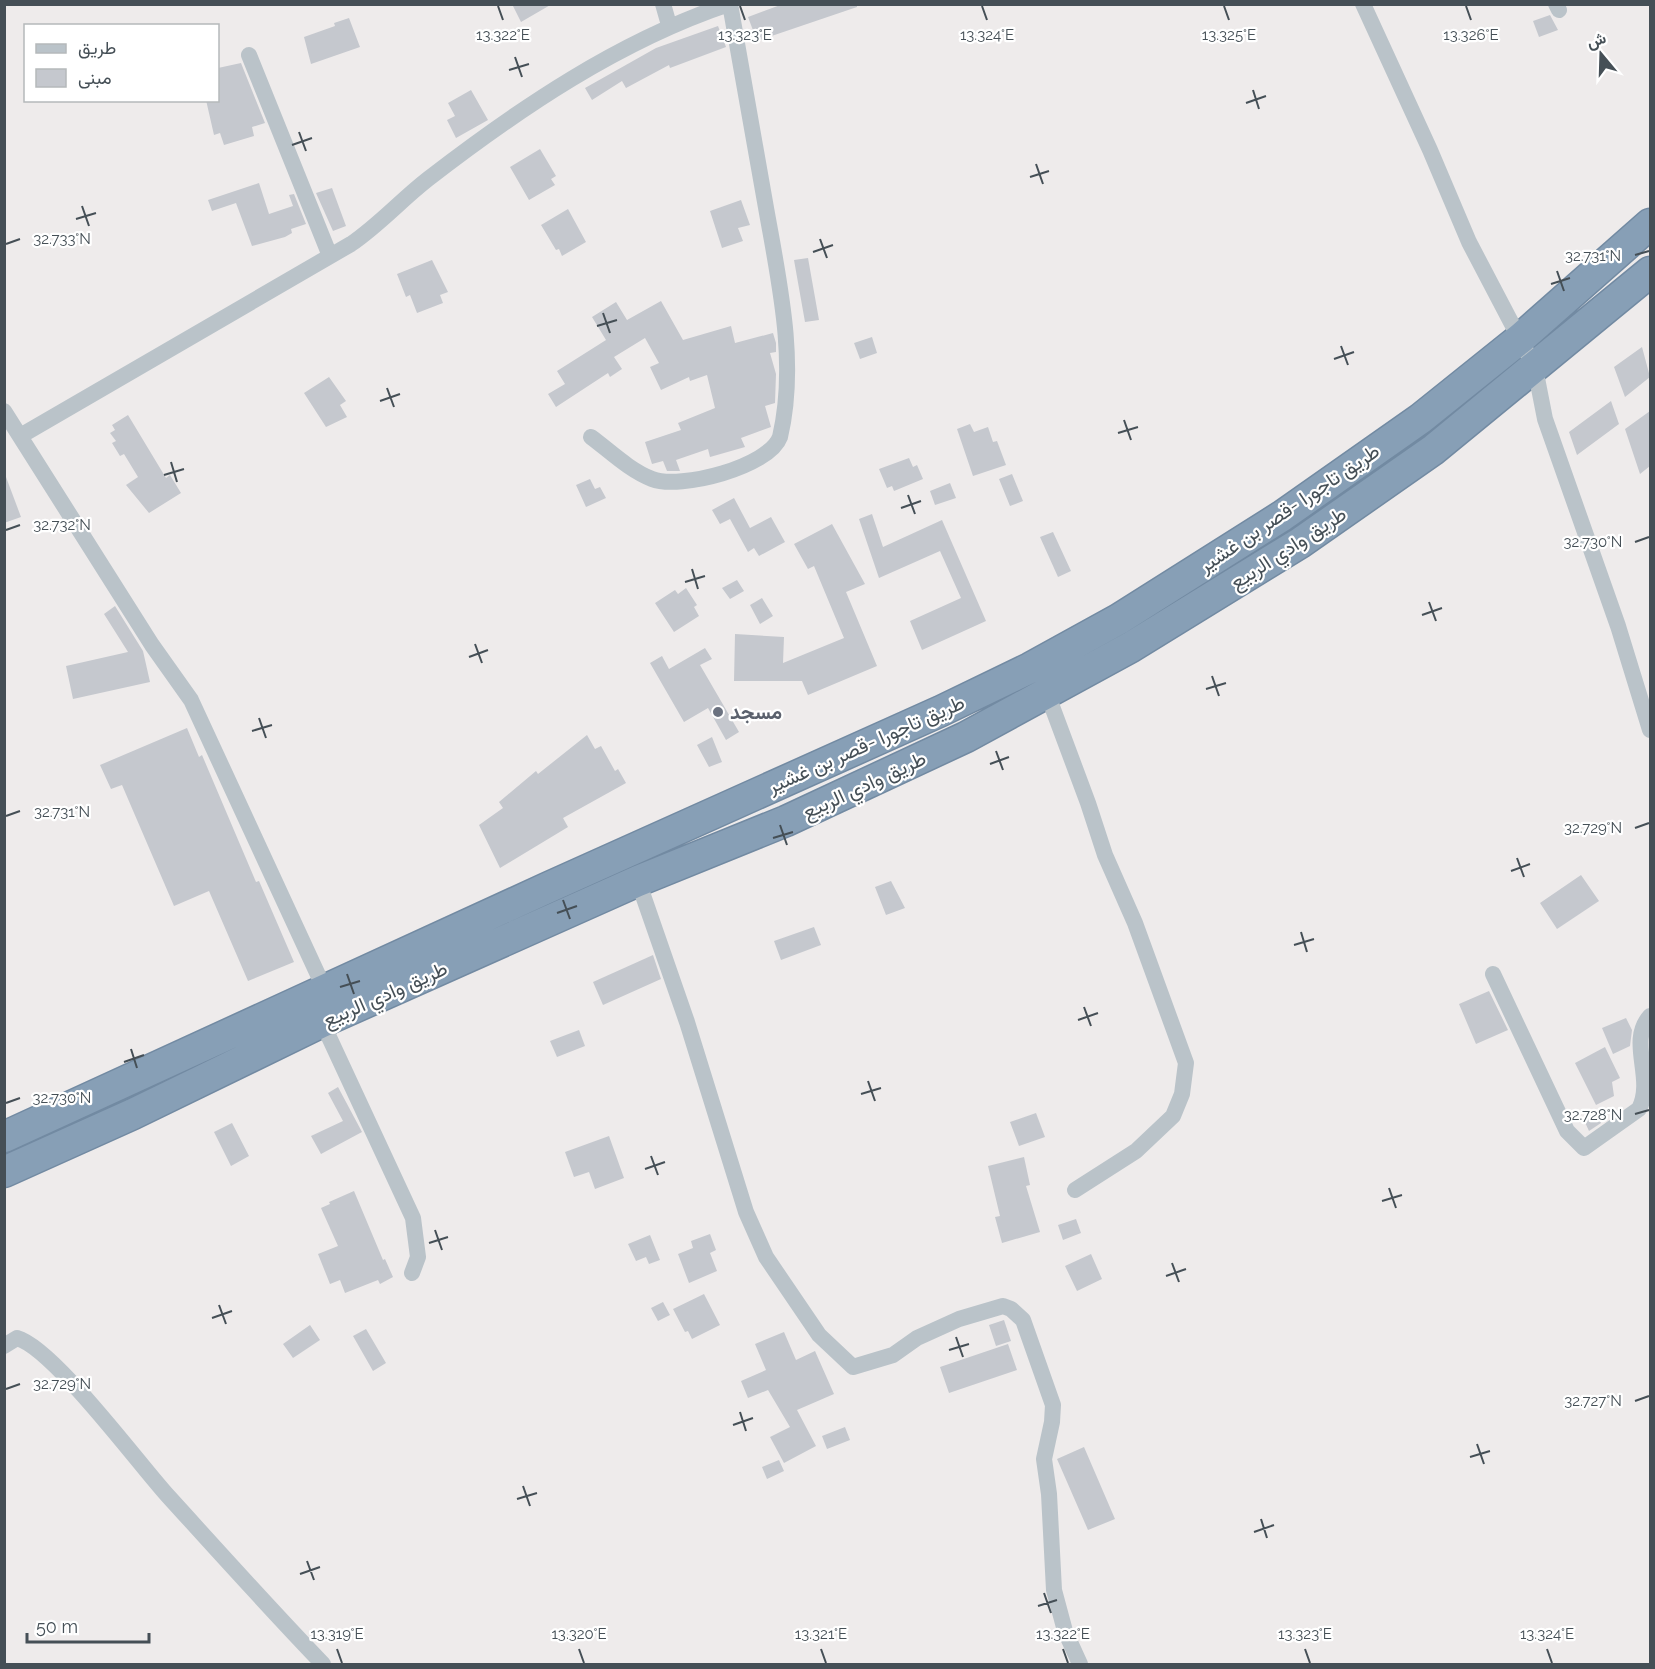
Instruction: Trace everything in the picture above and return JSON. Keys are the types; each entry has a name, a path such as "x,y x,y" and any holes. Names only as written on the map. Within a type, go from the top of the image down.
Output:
{"highway":[{"name":"طريق تاجورا -قصر بن غشير","path":"4,1137 1030,668 1119,619 1282,516 1420,419 1521,338 1650,224"},
{"name":"طريق وادي الربيع","path":"4,1172 133,1114 322,1022 638,881 855,790 966,737 1047,693 1131,647 1300,543 1433,450 1650,272"}],"street":[{"path":"663,4 669,26"},
{"path":"22,435 375,228 425,182 591,67 669,26 730,4 772,241 785,337 787,364 780,437 777,446 763,457 742,467 670,482 651,478 636,470 591,437"},
{"path":"1363,4 1430,150 1469,242 1535,368 1545,419 1618,626 1650,730"},
{"path":"249,55 330,256"},
{"path":"4,411 22,435 152,645 191,700 325,990"},
{"path":"1047,693 1105,855 1135,923 1186,1063 1182,1095 1173,1116 1136,1151 1075,1190"},
{"path":"638,881 687,1022 746,1212 766,1257 819,1335 853,1367 893,1355 917,1338 959,1319 1003,1306 1011,1309 1023,1320 1053,1405 1052,1422 1044,1459 1049,1494 1054,1590 1065,1631 1080,1665"},
{"path":"1493,974 1567,1131 1584,1148 1632,1114 1646,1100 1649,1088 1642,1038 1645,1023 1650,1016"},
{"path":"322,1022 413,1218 418,1257 412,1273"},
{"path":"4,1346 17,1338 29,1342 67,1378 167,1495 322,1665"}],"building":[{"path":"512,4 552,4 521,22"},
{"path":"783,4 857,4 857,7 757,41 748,17"},
{"path":"1550,15 1558,30 1539,37 1533,21"},
{"path":"349,18 360,47 311,64 304,37 335,26 334,23"},
{"path":"718,26 726,47 670,68 669,65 626,88 622,81 592,100 585,88 656,48"},
{"path":"241,63 265,123 252,127 254,136 224,145 220,133 214,135 206,102 219,102 219,68"},
{"path":"471,90 488,120 456,138 447,120 455,116 448,103"},
{"path":"540,149 556,176 551,179 555,185 529,200 510,167"},
{"path":"259,183 269,214 293,206 289,195 294,194 306,224 291,229 292,233 285,237 252,246 236,203 212,211 208,200"},
{"path":"332,188 346,226 333,231 316,193"},
{"path":"741,200 750,225 738,228 743,241 722,248 710,211"},
{"path":"568,209 586,242 562,256 541,225"},
{"path":"808,258 819,320 805,322 794,260"},
{"path":"432,260 448,292 440,295 443,303 417,313 410,295 406,297 397,274"},
{"path":"661,301 683,340 731,326 735,343 773,333 776,343 776,352 770,353 776,374 775,403 765,406 771,427 741,438 745,447 710,457 708,449 676,460 680,471 667,471 663,461 652,464 645,442 681,430 678,423 715,408 707,375 690,381 689,377 661,390 650,367 659,363 645,338 614,357 622,369 610,377 608,373 556,407 548,394 565,384 557,371 606,340 592,317 616,302 627,320"},
{"path":"872,337 877,353 860,359 854,343"},
{"path":"1642,347 1650,377 1625,397 1614,367"},
{"path":"329,377 346,401 340,405 347,417 326,427 304,393"},
{"path":"1611,401 1619,424 1577,455 1569,432"},
{"path":"1650,411 1650,466 1640,474 1625,429"},
{"path":"128,415 166,478 170,475 181,493 149,513 126,485 138,477 124,454 120,456 112,443 116,441 110,433 115,430 112,425"},
{"path":"970,424 974,432 988,427 993,442 997,441 1006,465 973,476 957,429"},
{"path":"909,458 913,467 917,465 923,479 894,491 892,486 887,488 879,469"},
{"path":"1012,474 1023,501 1010,506 999,479"},
{"path":"6,477 21,517 4,523 4,478"},
{"path":"590,479 595,489 600,487 606,498 586,507 576,485"},
{"path":"950,483 956,498 935,505 930,491"},
{"path":"734,498 750,528 771,517 785,542 759,556 754,548 748,552 730,519 720,524 712,510"},
{"path":"872,514 883,547 942,520 986,621 922,650 910,621 961,598 940,551 879,578 859,519"},
{"path":"832,524 865,584 846,592 877,666 808,695 802,681 734,681 735,634 784,637 783,663 844,638 814,566 808,569 794,544"},
{"path":"1053,532 1071,571 1058,577 1040,537"},
{"path":"737,580 744,591 730,599 722,588"},
{"path":"686,588 697,605 694,607 699,616 674,632 655,603 675,590 678,594"},
{"path":"762,598 773,616 760,624 750,605"},
{"path":"115,606 143,651 150,682 73,699 66,666 128,652 104,614"},
{"path":"705,648 712,659 700,665 739,732 726,740 708,708 684,722 650,663 662,656 669,669"},
{"path":"187,728 199,757 202,755 256,882 259,881 294,962 248,981 209,891 174,906 122,785 111,789 100,765"},
{"path":"587,735 595,749 601,746 615,771 618,769 626,783 563,818 568,827 500,868 479,825 503,808 499,802 536,771 538,774"},
{"path":"712,737 722,762 709,767 697,745"},
{"path":"1581,875 1599,901 1557,929 1540,903"},
{"path":"891,881 905,908 886,915 875,887"},
{"path":"814,927 821,945 781,960 774,941"},
{"path":"653,955 661,979 603,1005 593,982"},
{"path":"1489,991 1508,1030 1476,1044 1459,1004"},
{"path":"1626,1018 1632,1030 1630,1046 1613,1054 1602,1028"},
{"path":"579,1030 585,1046 557,1057 550,1041"},
{"path":"1605,1047 1620,1078 1612,1082 1614,1096 1596,1105 1575,1063"},
{"path":"338,1087 362,1132 321,1154 311,1136 343,1121 328,1093"},
{"path":"1596,1112 1601,1123 1589,1131 1583,1118"},
{"path":"1036,1113 1045,1137 1019,1146 1010,1122"},
{"path":"232,1123 249,1156 231,1166 214,1132"},
{"path":"609,1136 624,1178 595,1189 589,1172 574,1177 565,1152"},
{"path":"1024,1157 1030,1185 1026,1186 1040,1232 1002,1243 995,1217 1000,1216 988,1166"},
{"path":"354,1191 383,1260 385,1259 393,1277 380,1284 378,1280 345,1293 340,1280 330,1284 318,1254 338,1246 321,1208"},
{"path":"1076,1219 1081,1233 1063,1240 1058,1225"},
{"path":"710,1234 716,1250 710,1253 717,1271 689,1283 678,1254 693,1248 691,1241"},
{"path":"650,1235 660,1260 649,1264 646,1257 636,1261 628,1244"},
{"path":"1091,1254 1102,1279 1077,1291 1065,1266"},
{"path":"704,1294 720,1325 692,1339 688,1331 685,1332 673,1309"},
{"path":"663,1302 670,1315 658,1321 651,1308"},
{"path":"1004,1320 1011,1341 996,1346 989,1325"},
{"path":"310,1325 320,1340 293,1358 283,1344"},
{"path":"366,1329 386,1363 373,1371 353,1336"},
{"path":"784,1332 796,1360 815,1351 834,1394 797,1410 816,1446 784,1463 770,1437 790,1427 768,1390 748,1398 741,1381 766,1370 755,1344"},
{"path":"1008,1344 1017,1370 949,1393 940,1367"},
{"path":"845,1427 850,1440 827,1449 822,1436"},
{"path":"1084,1447 1115,1519 1088,1530 1057,1459"},
{"path":"779,1460 784,1471 767,1479 762,1467"}],"place":[{"name":"مسجد","path":"718,712"}]}
